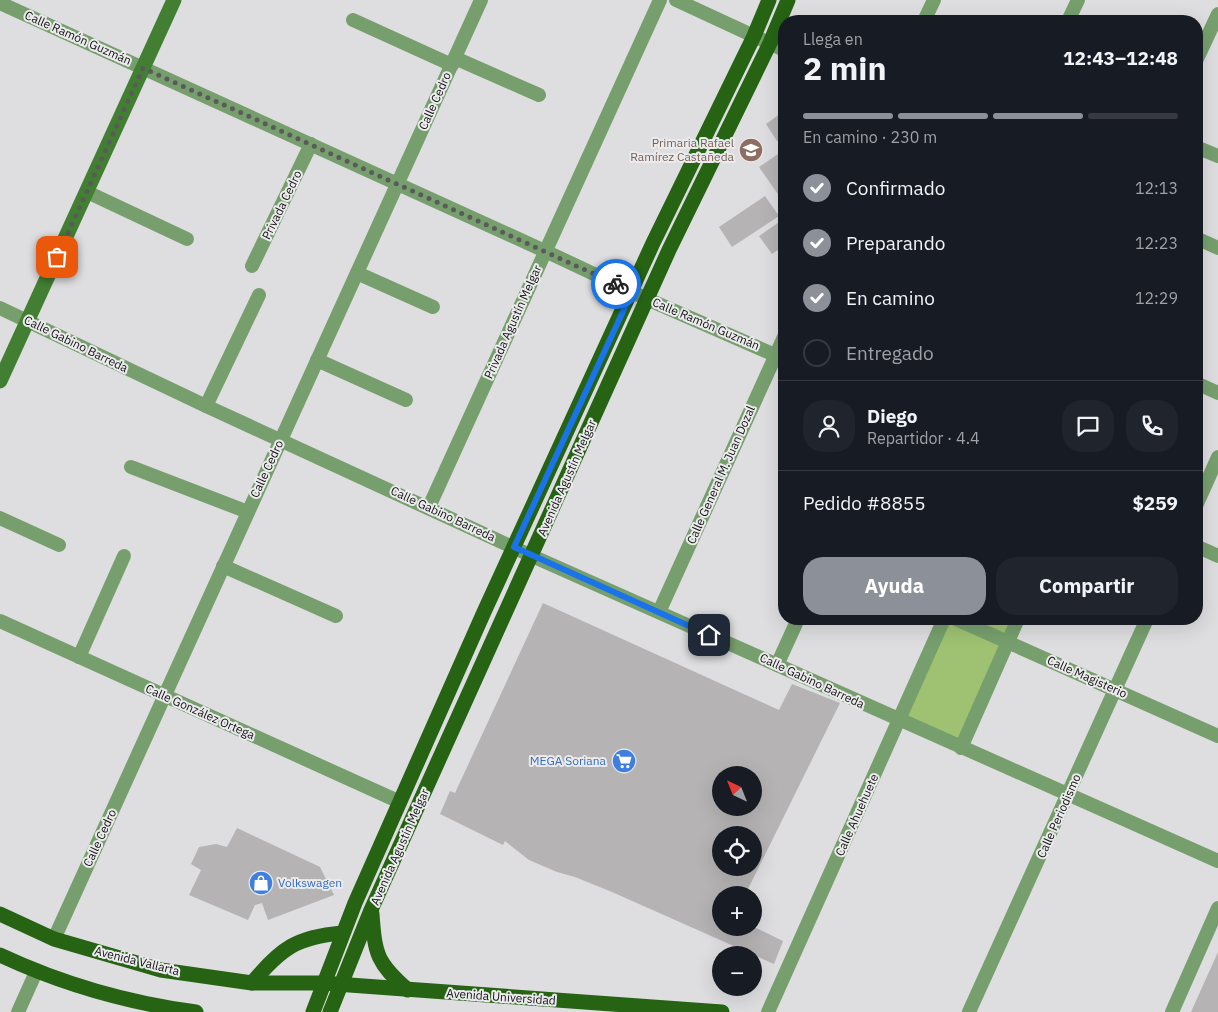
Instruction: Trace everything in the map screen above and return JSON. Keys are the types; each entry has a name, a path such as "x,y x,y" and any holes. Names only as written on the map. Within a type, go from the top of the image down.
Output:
{"main road":[{"name":"Avenida Agustín Melgar","path":"313,1012 322,983 342,933 514,547 632,292 754,36 769,0"},
{"name":"Avenida Agustín Melgar","path":"784,15 788,0"},
{"name":"Avenida Agustín Melgar","path":"330,1012 371,910 647,299 777,46"},
{"path":"371,910 374,946 379,959 387,971 408,990"},
{"name":"Avenida Vallarta","path":"0,914 54,939 161,970 252,983 322,983 340,986"},
{"path":"252,983 277,956 305,938 342,933"},
{"path":"0,955 36,972 98,992 171,1009 196,1012"},
{"name":"Avenida Universidad","path":"340,986 722,1012"}],"street":[{"path":"0,381 174,0"},
{"name":"Calle Cedro","path":"54,939 481,0"},
{"name":"Privada Agustín Melgar","path":"428,507 660,0"},
{"path":"676,0 777,46"},
{"path":"927,15 934,0"},
{"path":"1071,15 1078,0"},
{"name":"Calle Ramón Guzmán","path":"0,3 546,250 647,299 778,356"},
{"path":"1203,46 1218,14"},
{"path":"353,20 539,95"},
{"name":"Privada Cedro","path":"252,266 311,144"},
{"path":"1203,149 1218,156"},
{"path":"87,192 187,239"},
{"path":"1203,241 1218,248"},
{"path":"357,273 433,307"},
{"path":"206,406 259,295"},
{"name":"Calle Gabino Barreda","path":"0,308 206,406 532,556 1218,862"},
{"path":"317,360 406,400"},
{"name":"Calle General M. Juan Dozal","path":"658,612 778,361"},
{"path":"1203,386 1218,393"},
{"path":"1203,490 1218,456"},
{"path":"130,467 248,512"},
{"path":"0,518 60,545"},
{"path":"1203,549 1218,556"},
{"path":"79,657 124,556"},
{"path":"224,566 336,616"},
{"name":"Calle González Ortega","path":"0,621 400,802"},
{"path":"777,665 795,625"},
{"name":"Calle Ahuehuete","path":"768,1012 941,625"},
{"name":"Calle Magisterio","path":"970,625 1218,736"},
{"path":"961,748 1015,625"},
{"name":"Calle Periodismo","path":"969,1012 1144,625"},
{"path":"1172,1012 1218,908"},
{"path":"18,1012 36,972"}],"green space":[{"path":"941,625 1015,625 961,748 899,721"}],"building":[{"path":"778,115 778,140 777,141 766,124"},
{"path":"778,154 778,194 759,167"},
{"path":"765,196 778,215 778,217 732,247 719,227"},
{"path":"778,223 778,250 772,254 759,236"},
{"name":"MEGA Soriana","path":"543,603 779,710 792,684 840,703 762,861 762,826 712,826 712,876 754,876 749,886 712,886 712,936 762,936 762,931 783,941 774,964 762,959 762,946 734,946 612,892 529,860 505,841 503,845 440,814 450,791 455,793"},
{"name":"Volkswagen","path":"237,828 320,867 334,895 268,920 262,903 255,905 248,920 189,895 201,870 191,864 199,847 216,844 227,847"},
{"path":"1218,952 1218,1012 1191,1012"}],"way so far":[{"path":"57,257 143,68 546,250 616,284"}],"place":[{"name":"Primaria Rafael Ramírez Castañeda","path":"751,150"},
{"name":"MEGA Soriana","path":"624,761"},
{"name":"Volkswagen","path":"261,883"}],"route":[{"path":"616,284 632,292 514,547 709,635"}]}
